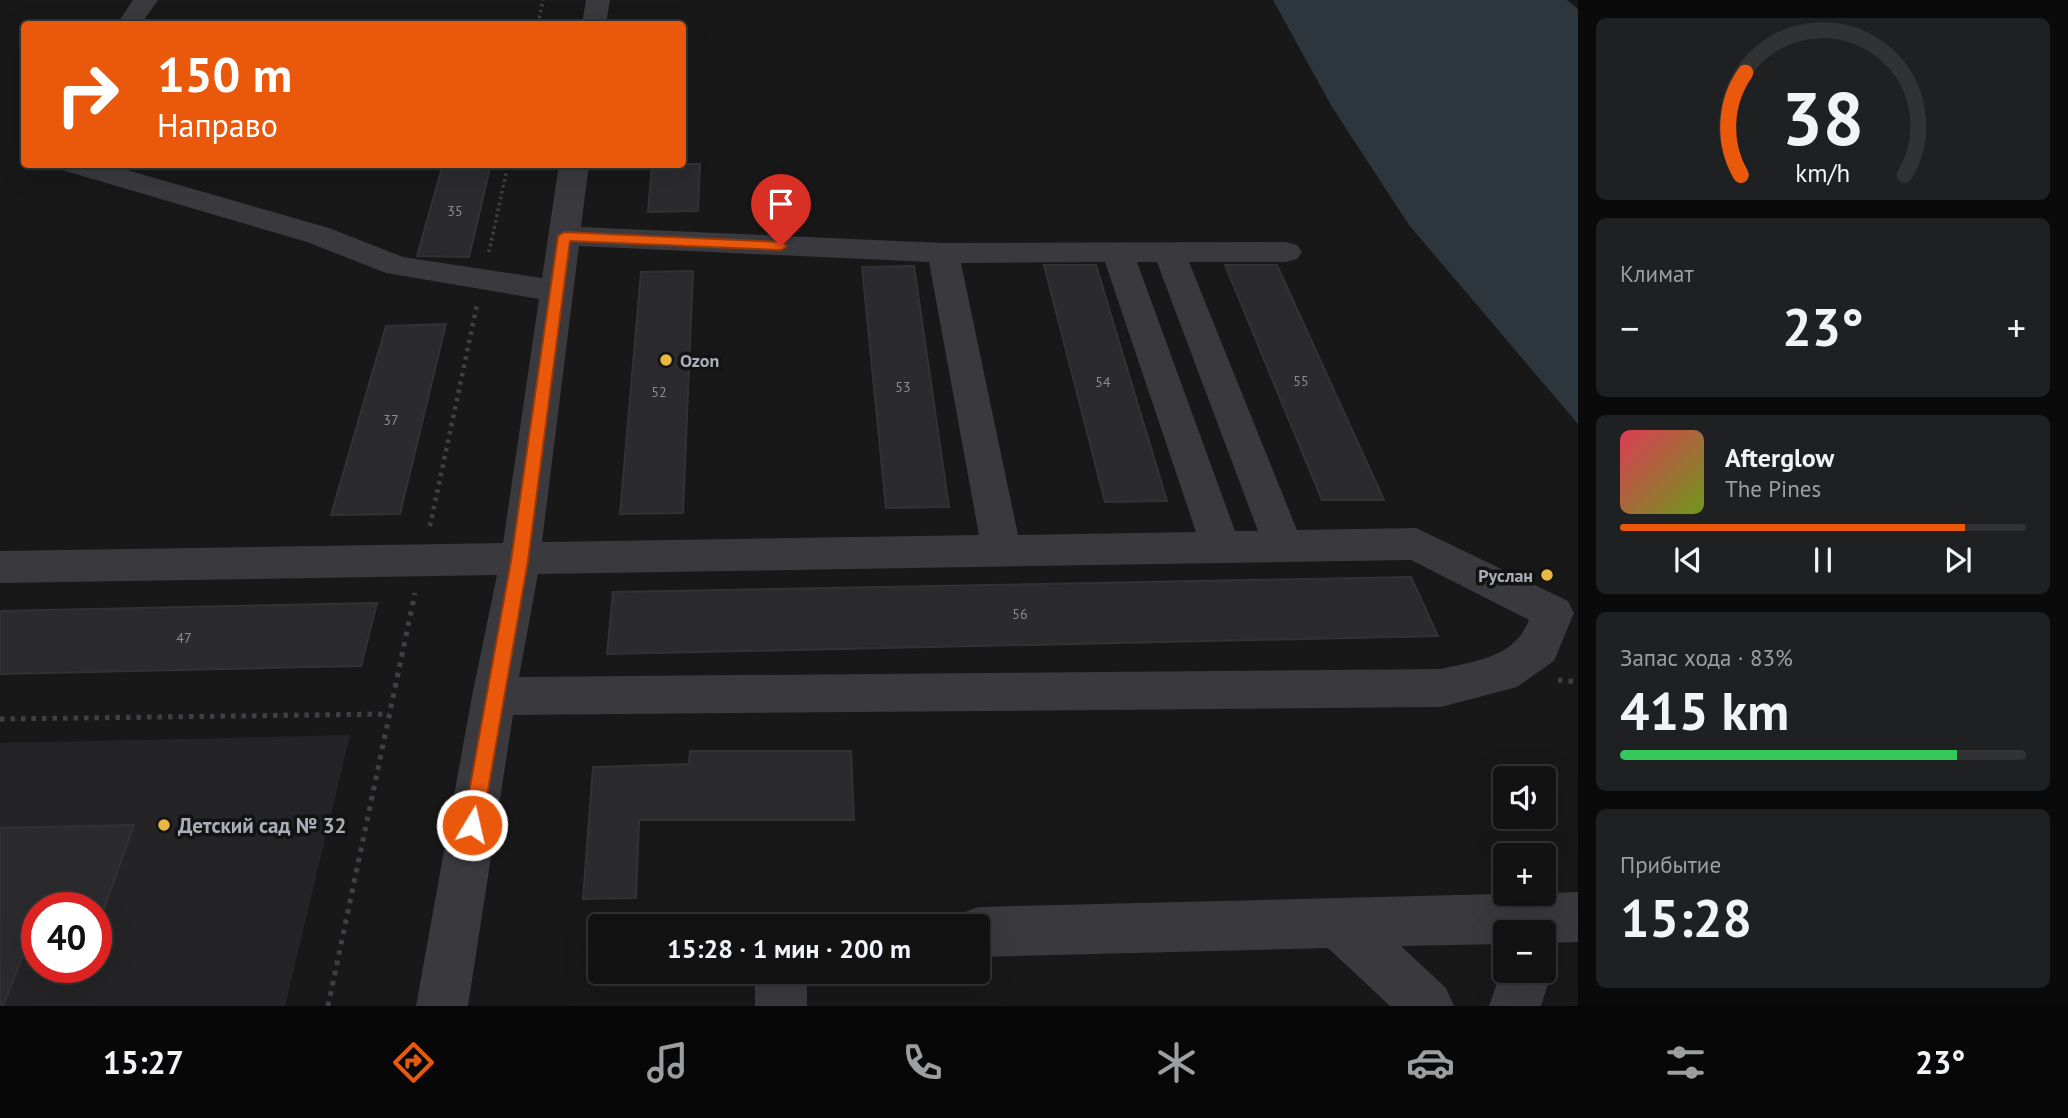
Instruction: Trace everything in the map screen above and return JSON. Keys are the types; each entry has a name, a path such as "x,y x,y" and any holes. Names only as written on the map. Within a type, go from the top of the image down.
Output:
{"street":[{"path":"131,21 146,0"},
{"path":"594,21 598,0"},
{"path":"86,168 318,235 397,266 555,290"},
{"path":"442,1006 494,696 520,561 573,168"},
{"path":"564,236 943,253 1286,253"},
{"path":"943,253 1002,551"},
{"path":"1118,253 1221,548"},
{"path":"1169,253 1284,547"},
{"path":"0,568 1416,544 1553,613 1539,648 1502,674 1441,688 494,696"},
{"path":"990,932 1338,923 1493,922"},
{"path":"1338,923 1428,1006"},
{"path":"1515,1006 1522,983"},
{"path":"781,984 781,1006"}],"path":[{"path":"539,21 543,0"},
{"path":"0,719 389,715"}],"shaded area":[{"path":"1273,0 1567,0 1578,9 1578,424 1409,225 1332,107"},
{"name":"Детский сад № 32","path":"350,735 285,1006 0,1006 0,743"}],"building":[{"path":"686,164 700,164 698,211 648,212 652,168 686,168"},
{"path":"442,168 490,168 469,257 417,256"},
{"path":"1044,265 1096,265 1167,501 1105,502"},
{"path":"1225,265 1277,265 1384,500 1322,500"},
{"path":"914,266 949,507 886,508 862,267"},
{"path":"693,271 683,513 620,514 641,272"},
{"path":"446,324 400,514 331,515 386,326"},
{"path":"1411,577 1438,636 607,654 613,592"},
{"path":"377,603 361,666 0,674 0,611"},
{"path":"690,751 851,751 854,820 639,820 636,898 583,899 593,767 689,764"},
{"path":"134,825 110,892 21,892 21,960 3,1006 0,1006 0,828"}],"place":[{"name":"Ozon","path":"666,360"},
{"name":"Руслан","path":"1547,575"},
{"name":"Детский сад № 32","path":"164,825"}],"route":[{"path":"472,825 520,561 564,236 781,246"}]}
